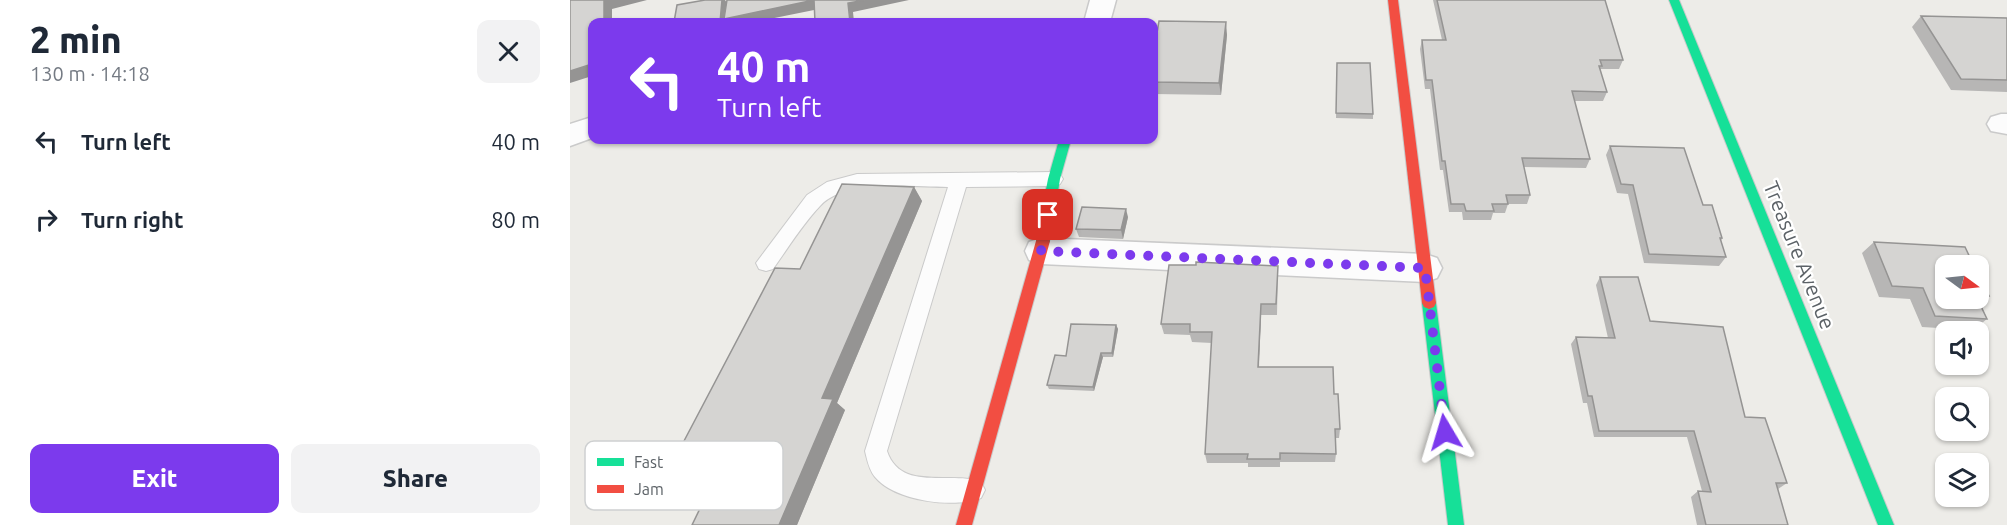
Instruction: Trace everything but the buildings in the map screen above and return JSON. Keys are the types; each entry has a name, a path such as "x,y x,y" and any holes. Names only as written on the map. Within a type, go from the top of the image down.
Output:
{"street":[{"path":"1098,18 1103,0"},
{"path":"1393,0 1456,525"},
{"name":"Treasure Avenue","path":"1674,0 1886,525"},
{"path":"570,135 588,128"},
{"path":"964,525 1041,251 1054,178 1064,144"},
{"path":"1041,251 1425,268"}],"lane":[{"path":"766,263 814,200 833,187 857,181 1054,178"},
{"path":"959,181 876,451 881,467 898,480 933,492 973,489"}],"traffic: fast":[{"path":"1674,0 1886,525"},
{"path":"1043,241 1054,179 1064,144"},
{"path":"1429,303 1456,525"}],"traffic: jam":[{"path":"1393,0 1429,303"},
{"path":"964,525 1043,241"}],"route":[{"path":"1048,215 1041,251 1425,268 1445,432"}]}
